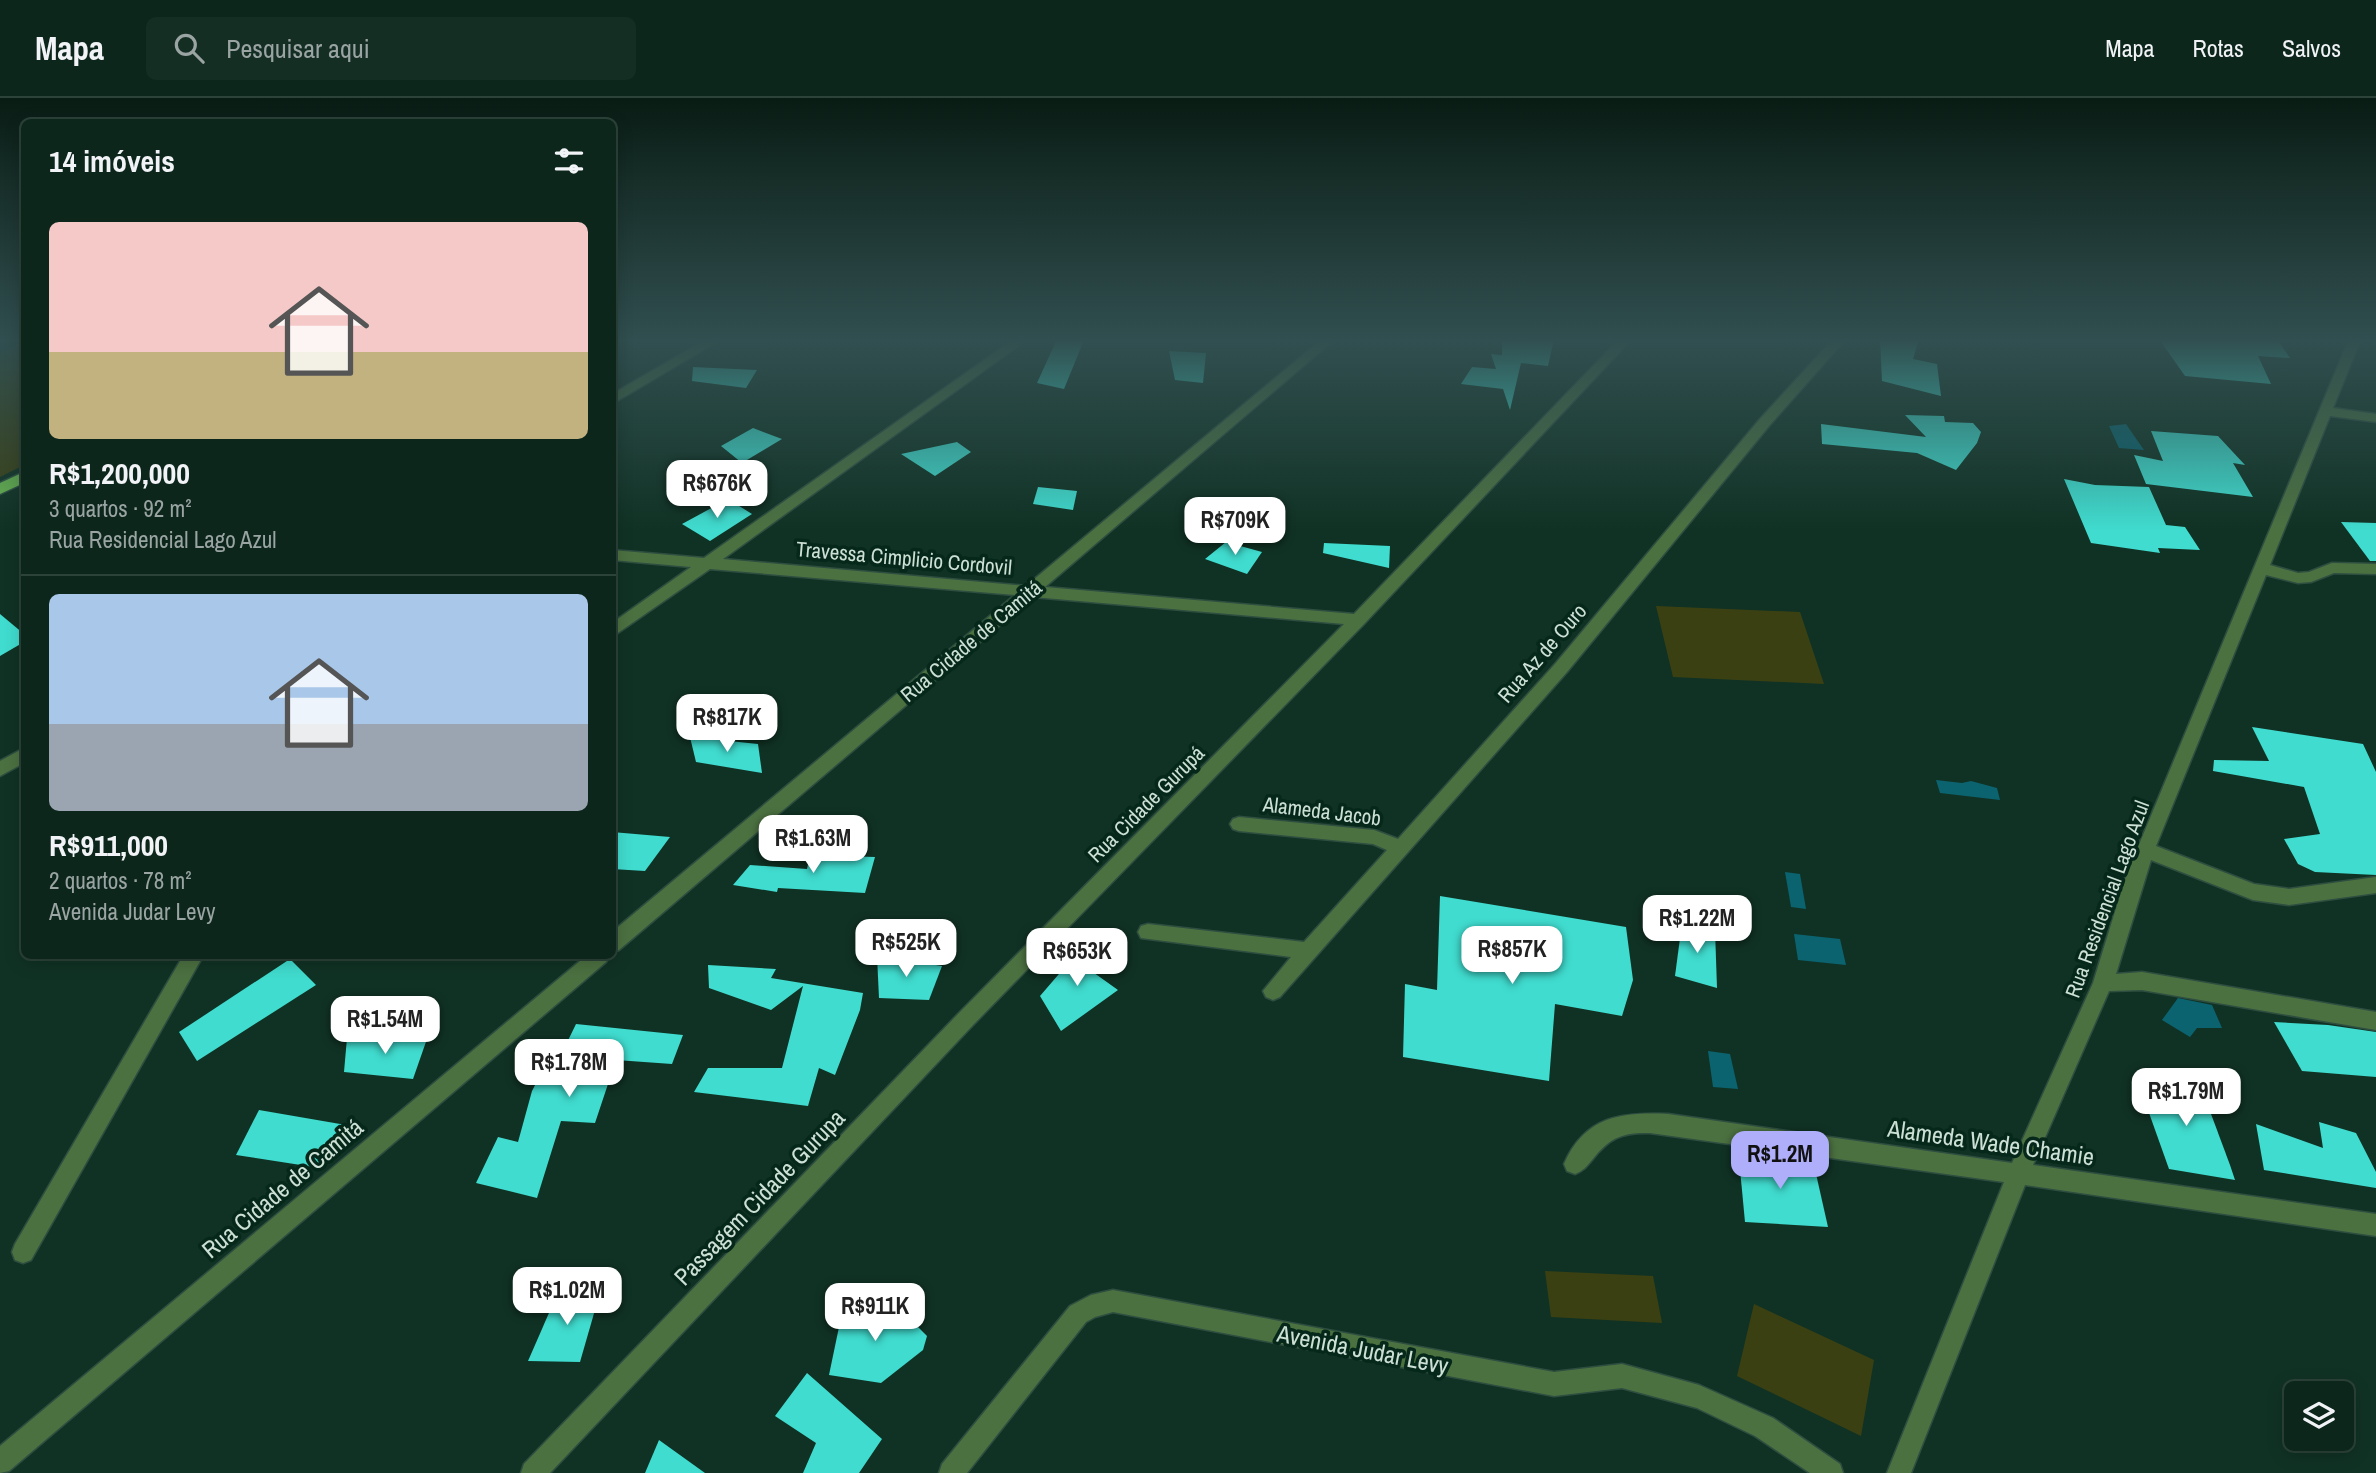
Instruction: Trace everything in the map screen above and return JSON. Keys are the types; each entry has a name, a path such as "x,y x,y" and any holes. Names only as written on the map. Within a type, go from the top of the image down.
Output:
{"main road":[{"path":"0,489 21,478"}],"street":[{"path":"616,628 705,562 931,403"},
{"name":"Rua Cidade de Camitá","path":"616,941 1253,403"},
{"name":"Rua Cidade Gurupá","path":"966,1019 1358,620 1565,403"},
{"name":"Rua Az de Ouro","path":"1273,991 1561,668 1782,403"},
{"name":"Rua Residencial Lago Azul","path":"1899,1473 2019,1172 2103,983 2146,850 2328,403"},
{"path":"2325,411 2376,418"},
{"name":"Travessa Cimplicio Cordovil","path":"616,555 1032,589 1358,620"},
{"path":"2261,568 2298,578 2311,577 2332,568 2376,569"},
{"path":"0,769 21,757"},
{"name":"Alameda Jacob","path":"1239,824 1374,837 1399,847"},
{"path":"2146,850 2253,892 2289,897 2376,885"},
{"path":"1149,932 1306,951"},
{"path":"23,1252 191,959"},
{"name":"Rua Cidade de Camitá","path":"0,1462 595,959"},
{"path":"2103,983 2142,981 2376,1021"},
{"name":"Passagem Cidade Gurupa","path":"533,1473 966,1019"},
{"name":"Alameda Wade Chamie","path":"1575,1164 1598,1133 1624,1122 1668,1124 2376,1225"},
{"name":"Avenida Judar Levy","path":"951,1473 1078,1314 1091,1306 1113,1301 1554,1384 1622,1377 1699,1397 1764,1427 1831,1473"}],"green space":[{"path":"0,403 21,403 21,466 0,477"},
{"path":"1656,606 1800,612 1824,684 1673,677"},
{"path":"1545,1271 1653,1276 1662,1323 1551,1317"},
{"path":"1754,1304 1874,1360 1861,1436 1737,1376"}],"water":[{"path":"2126,424 2144,450 2119,448 2109,426"},
{"path":"1936,780 1962,783 1971,781 1997,788 2000,800 1940,793"},
{"path":"1785,872 1800,874 1806,909 1791,907"},
{"path":"1794,934 1840,939 1846,965 1798,960"},
{"path":"2178,998 2212,1005 2222,1028 2197,1028 2190,1037 2162,1020"},
{"path":"1708,1051 1730,1054 1738,1089 1713,1087"}],"building":[{"path":"1905,415 1944,416 1945,422 1973,423 1981,432 1977,443 1956,470 1917,453 1822,444 1821,424 1926,437"},
{"path":"753,428 782,439 742,463 721,446"},
{"path":"2151,431 2218,436 2245,465 2233,463 2253,497 2146,484 2134,455 2163,461"},
{"path":"957,442 971,452 935,476 901,454"},
{"path":"2064,479 2095,485 2149,487 2166,525 2185,527 2200,550 2158,548 2160,553 2091,543"},
{"path":"1038,487 1077,491 1073,510 1033,504"},
{"path":"728,499 752,514 710,541 682,524"},
{"path":"2341,522 2376,523 2376,561 2370,561"},
{"path":"1226,542 1262,552 1247,574 1205,559"},
{"path":"1324,543 1390,546 1389,568 1323,553"},
{"path":"0,614 21,632 21,644 0,656"},
{"path":"2252,727 2363,744 2376,772 2376,875 2315,872 2298,864 2284,839 2320,834 2304,787 2213,771 2214,760 2269,761"},
{"path":"690,737 758,744 762,773 696,762"},
{"path":"616,832 670,837 645,871 616,869"},
{"path":"810,855 875,857 865,893 778,888 777,892 733,885 750,865 807,869"},
{"path":"1440,896 1626,927 1633,980 1622,1016 1555,1004 1549,1081 1403,1057 1405,984 1437,990"},
{"path":"1682,923 1715,930 1717,988 1675,976"},
{"path":"1089,939 1105,954 1090,970 1118,990 1061,1031 1040,996"},
{"path":"877,956 942,966 929,1000 879,998"},
{"path":"290,959 316,985 197,1061 179,1032"},
{"path":"708,965 776,969 771,978 863,993 860,1010 835,1075 819,1068 808,1106 694,1092 708,1068 782,1068 803,986 771,1010 709,988"},
{"path":"2274,1022 2328,1025 2376,1032 2376,1077 2302,1071"},
{"path":"576,1024 683,1035 672,1064 616,1060 595,1123 561,1121 537,1198 476,1183 498,1137 518,1142 532,1091 550,1056 559,1059"},
{"path":"428,1036 413,1079 344,1072 347,1038"},
{"path":"2198,1079 2235,1180 2169,1169 2138,1082"},
{"path":"259,1110 346,1125 320,1168 236,1155"},
{"path":"2319,1122 2356,1133 2376,1172 2376,1188 2264,1170 2256,1124 2323,1148"},
{"path":"1738,1148 1814,1165 1828,1227 1745,1222"},
{"path":"601,1289 580,1362 528,1361 559,1290"},
{"path":"865,1297 908,1317 927,1336 923,1350 881,1383 829,1375 839,1327"},
{"path":"807,1373 882,1439 859,1473 803,1473 816,1443 775,1416"},
{"path":"659,1440 705,1473 645,1473"}]}
